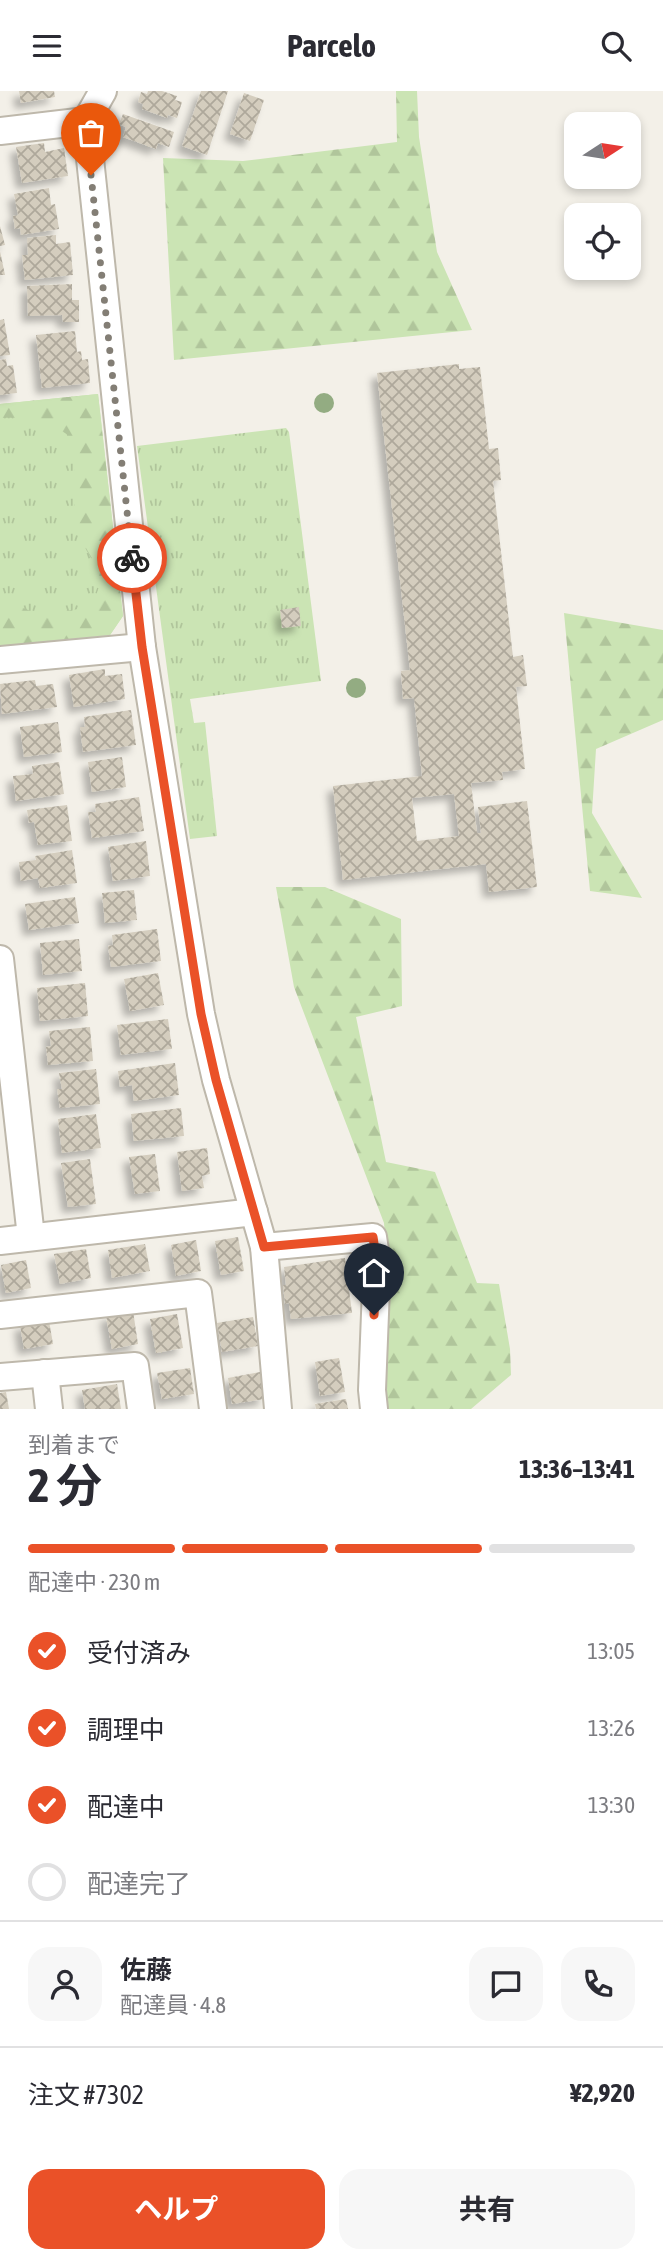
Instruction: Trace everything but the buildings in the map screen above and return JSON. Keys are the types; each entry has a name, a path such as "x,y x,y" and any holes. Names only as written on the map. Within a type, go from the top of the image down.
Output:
{"street":[{"path":"103,91 86,121 142,647 201,1014 216,1080 264,1247 278,1409"},
{"path":"0,131 86,121"},
{"path":"0,660 142,647"},
{"path":"0,959 31,1237"},
{"path":"0,1241 254,1212"},
{"path":"264,1247 373,1237 377,1263 372,1390 374,1409"},
{"path":"0,1315 198,1293 213,1409"},
{"path":"0,1377 135,1366 141,1409"},
{"path":"45,1373 49,1409"}],"green space":[{"path":"396,91 417,91 419,137 437,252 472,330 174,360 163,158 243,161 397,142"},
{"path":"98,394 123,616 110,635 0,646 0,404"},
{"path":"98,394 123,616 110,635 0,646 0,595 39,615 92,607 99,587 99,572 75,525 74,456 69,436 36,420 0,418 0,404"},
{"path":"286,428 289,432 321,681 190,699 194,723 205,722 217,836 190,839 137,446"},
{"path":"564,613 663,630 663,720 596,749 592,813 642,898 590,891"},
{"path":"276,887 325,887 401,919 402,1006 356,1017 386,1162 435,1172 477,1283 499,1284 510,1349 511,1375 471,1409 384,1409 387,1263 384,1223 294,987"}],"way so far":[{"path":"91,175 132,558"}],"route":[{"path":"132,558 142,647 201,1014 216,1080 264,1247 373,1237 377,1263 374,1315"}]}
